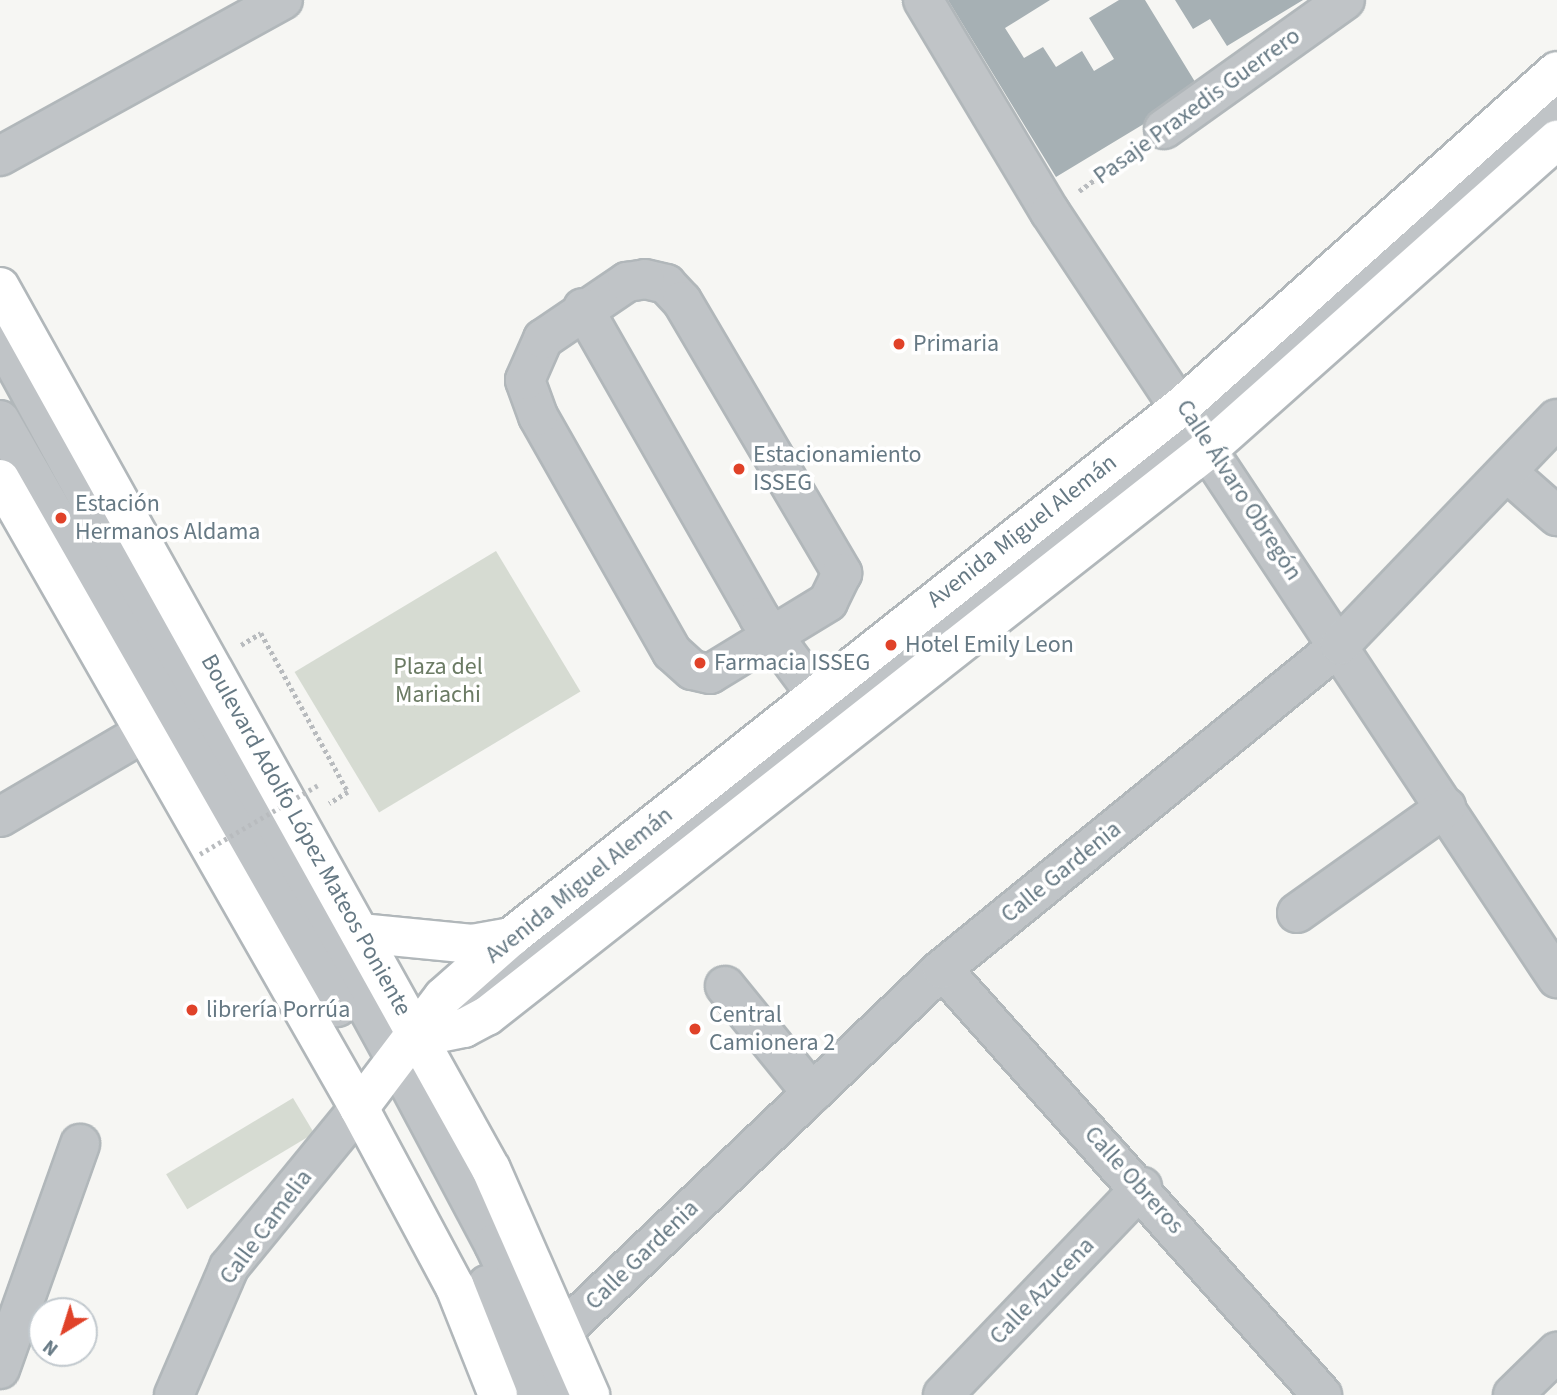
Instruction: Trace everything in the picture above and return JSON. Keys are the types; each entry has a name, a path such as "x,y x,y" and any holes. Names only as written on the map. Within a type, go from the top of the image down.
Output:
{"main road":[{"name":"Avenida Miguel Alemán","path":"388,1071 443,997 511,937 809,700 1196,425 1557,71"},
{"name":"Avenida Miguel Alemán","path":"388,1071 487,1016 1196,425 1557,140"},
{"name":"Boulevard Adolfo López Mateos Poniente","path":"0,287 360,933 388,1071 455,1287 498,1395"},
{"name":"Boulevard Adolfo López Mateos Poniente","path":"0,479 145,732 388,1071 491,1169 566,1328 590,1395"},
{"path":"360,933 472,944 511,937"}],"street":[{"path":"0,156 283,0"},
{"name":"Calle Álvaro Obregón","path":"923,0 1050,212 1196,425 1557,978"},
{"name":"Pasaje Praxedis Guerrero","path":"1164,129 1345,0"},
{"path":"1196,425 1557,104"},
{"path":"627,282 666,284 839,559 838,588 828,602 767,633 710,674 692,670 672,652 538,416 525,380 530,359 543,339 583,308 627,282"},
{"path":"583,308 767,633 809,700"},
{"path":"0,337 388,1071 482,1272 531,1395"},
{"name":"Calle Gardenia","path":"566,1328 942,969 1340,645 1557,419"},
{"path":"0,420 494,1244 563,1395"},
{"path":"1507,472 1557,516"},
{"path":"0,817 145,732"},
{"path":"1297,913 1446,807"},
{"name":"Calle Obreros","path":"942,969 1142,1187 1322,1395"},
{"path":"725,986 812,1093"},
{"name":"Calle Camelia","path":"174,1395 229,1267 388,1071"},
{"path":"0,1369 80,1144"},
{"name":"Calle Azucena","path":"943,1395 1142,1187"},
{"path":"1513,1395 1557,1352"}],"path":[{"name":"Pasaje Praxedis Guerrero","path":"1050,212 1164,129"},
{"path":"247,655 240,644 261,633 348,792 299,823"},
{"path":"200,855 320,784 313,772"}],"green space":[{"name":"Plaza del Mariachi","path":"496,551 580,692 379,813 295,672"},
{"path":"293,1098 314,1133 187,1209 166,1174"}],"building":[{"path":"948,0 1050,0 1005,28 1024,58 1043,47 1056,67 1082,51 1094,71 1114,59 1089,18 1119,0 1145,0 1200,90 1056,177"},
{"path":"1175,0 1303,0 1227,46 1210,19 1193,29"}],"place":[{"name":"Primaria","path":"899,344"},
{"name":"Estacionamiento ISSEG","path":"739,469"},
{"name":"Estación Hermanos Aldama","path":"61,518"},
{"name":"Hotel Emily Leon","path":"891,645"},
{"name":"Farmacia ISSEG","path":"700,663"},
{"name":"librería Porrúa","path":"192,1010"},
{"name":"Central Camionera 2","path":"695,1029"}]}
